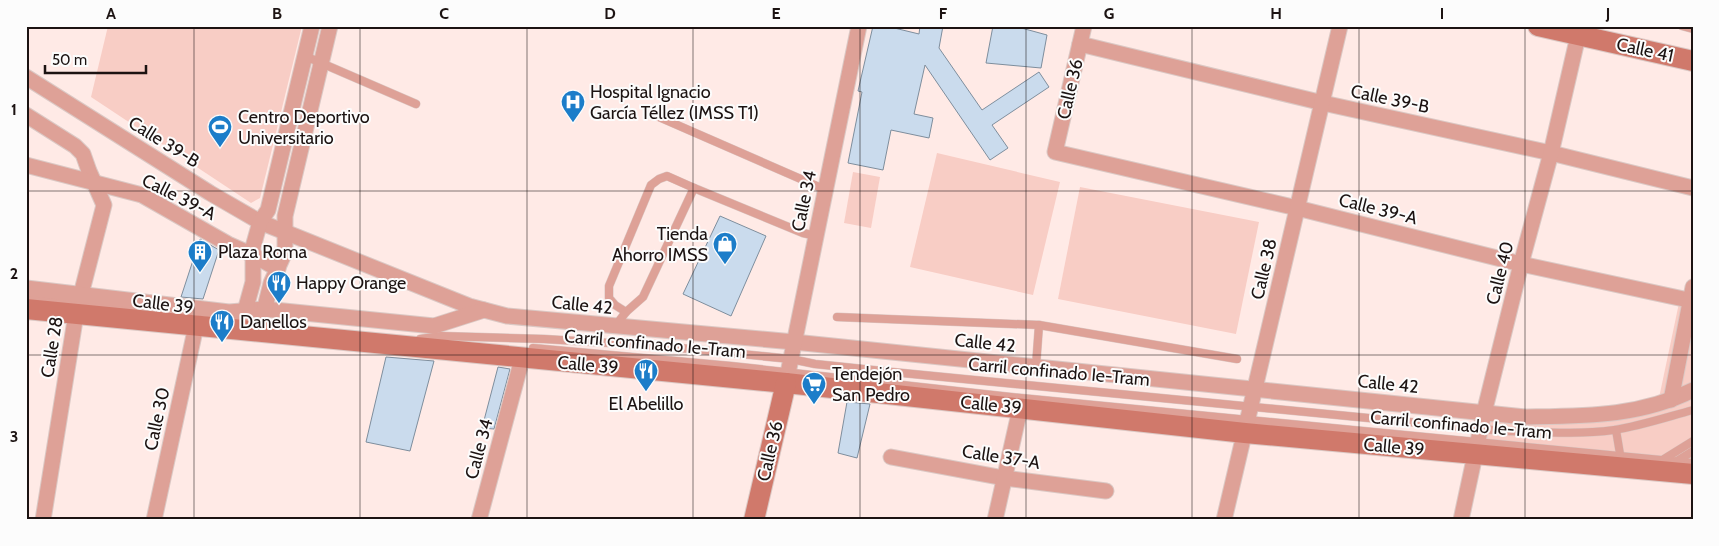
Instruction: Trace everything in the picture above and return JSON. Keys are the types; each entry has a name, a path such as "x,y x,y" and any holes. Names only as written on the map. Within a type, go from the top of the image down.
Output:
{"main road":[{"name":"Calle 41","path":"1538,26 1693,61"},
{"name":"Calle 39","path":"26,309 78,304 192,321 251,321 289,334 788,371 1020,409 1248,420 1692,464"},
{"name":"Calle 36","path":"754,520 788,371"}],"street":[{"path":"251,321 253,247 260,222 268,210 312,26"},
{"path":"251,321 278,270 285,252 285,216 330,26"},
{"name":"Calle 34","path":"788,371 859,26"},
{"name":"Calle 36","path":"1055,152 1084,26"},
{"name":"Calle 38","path":"1224,520 1340,26"},
{"name":"Calle 40","path":"1461,520 1484,413 1551,153 1578,36"},
{"name":"Calle 39-B","path":"1080,44 1323,103 1551,153 1693,188"},
{"name":"Calle 39-B","path":"26,77 210,193 260,222 285,232"},
{"name":"Calle 28","path":"26,115 74,146 83,154 104,204 78,304 43,520"},
{"name":"Calle 39-A","path":"1055,152 1297,208 1521,264 1692,296"},
{"name":"Calle 39-A","path":"26,165 95,184 142,194 228,244 253,255 278,270"},
{"name":"Calle 42","path":"285,232 469,306 506,316 1036,366 1525,418 1586,416 1629,412 1672,400 1693,390"},
{"name":"Calle 39","path":"26,288 78,304 229,312 251,321"},
{"path":"1672,400 1692,296"},
{"path":"251,321 434,326 484,310"},
{"name":"Calle 30","path":"154,520 192,321"},
{"name":"Calle 34","path":"479,520 519,351"},
{"path":"995,520 1020,409"},
{"name":"Calle 37-A","path":"891,457 1004,478 1106,490"}],"lane":[{"path":"1682,26 1693,29"},
{"path":"305,56 416,104"},
{"path":"652,114 826,190"},
{"path":"626,312 615,305 609,298 610,286 652,184 659,179 667,176 803,233 816,236"},
{"path":"614,327 626,312 643,297 694,188"},
{"path":"26,298 138,310"},
{"path":"837,316 1039,325 1237,359"},
{"path":"1036,366 1039,325"},
{"name":"Carril confinado Ie-Tram","path":"391,336 519,351"},
{"name":"Carril confinado Ie-Tram","path":"420,339 441,336 544,338 660,346 788,371 1021,398 1620,454 1692,464"},
{"name":"Carril confinado Ie-Tram","path":"788,371 815,364 892,372 1248,420"},
{"name":"Carril confinado Ie-Tram","path":"1479,442 1616,430 1693,409"},
{"path":"1616,430 1620,454"},
{"path":"1664,459 1693,441"},
{"path":"1677,461 1693,451"}],"shaded area":[{"name":"Centro Deportivo Universitario","path":"108,26 302,26 260,198 251,203 91,97"},
{"path":"937,153 1060,182 1033,295 910,267"},
{"path":"853,172 880,177 871,228 844,223"},
{"path":"1080,187 1259,222 1236,334 1058,299"},
{"path":"1693,300 1693,383 1659,398 1679,303"},
{"path":"1693,396 1693,469 1484,447 1491,421"}],"building":[{"path":"873,26 886,26 919,34 920,26 943,26 939,48 982,110 1039,72 1049,87 992,125 1008,148 990,160 925,65 914,114 933,118 929,138 891,130 883,170 848,163 862,92 858,91"},
{"path":"993,26 1014,26 1047,35 1041,68 986,63"},
{"name":"Tienda Ahorro IMSS","path":"720,216 766,236 731,316 683,294"},
{"name":"Plaza Roma","path":"200,239 219,250 203,299 181,297"},
{"path":"386,357 434,361 410,451 366,442"},
{"path":"498,367 510,369 494,429 482,428"},
{"path":"847,402 870,404 857,458 838,453"}],"place":[{"name":"Hospital Ignacio García Téllez (IMSS T1)","path":"573,123"},
{"name":"Centro Deportivo Universitario","path":"220,148"},
{"name":"Tienda Ahorro IMSS","path":"725,265"},
{"name":"Plaza Roma","path":"200,273"},
{"name":"Happy Orange","path":"279,304"},
{"name":"Danellos","path":"222,343"},
{"name":"El Abelillo","path":"646,392"},
{"name":"Tendejón San Pedro","path":"814,405"}]}
